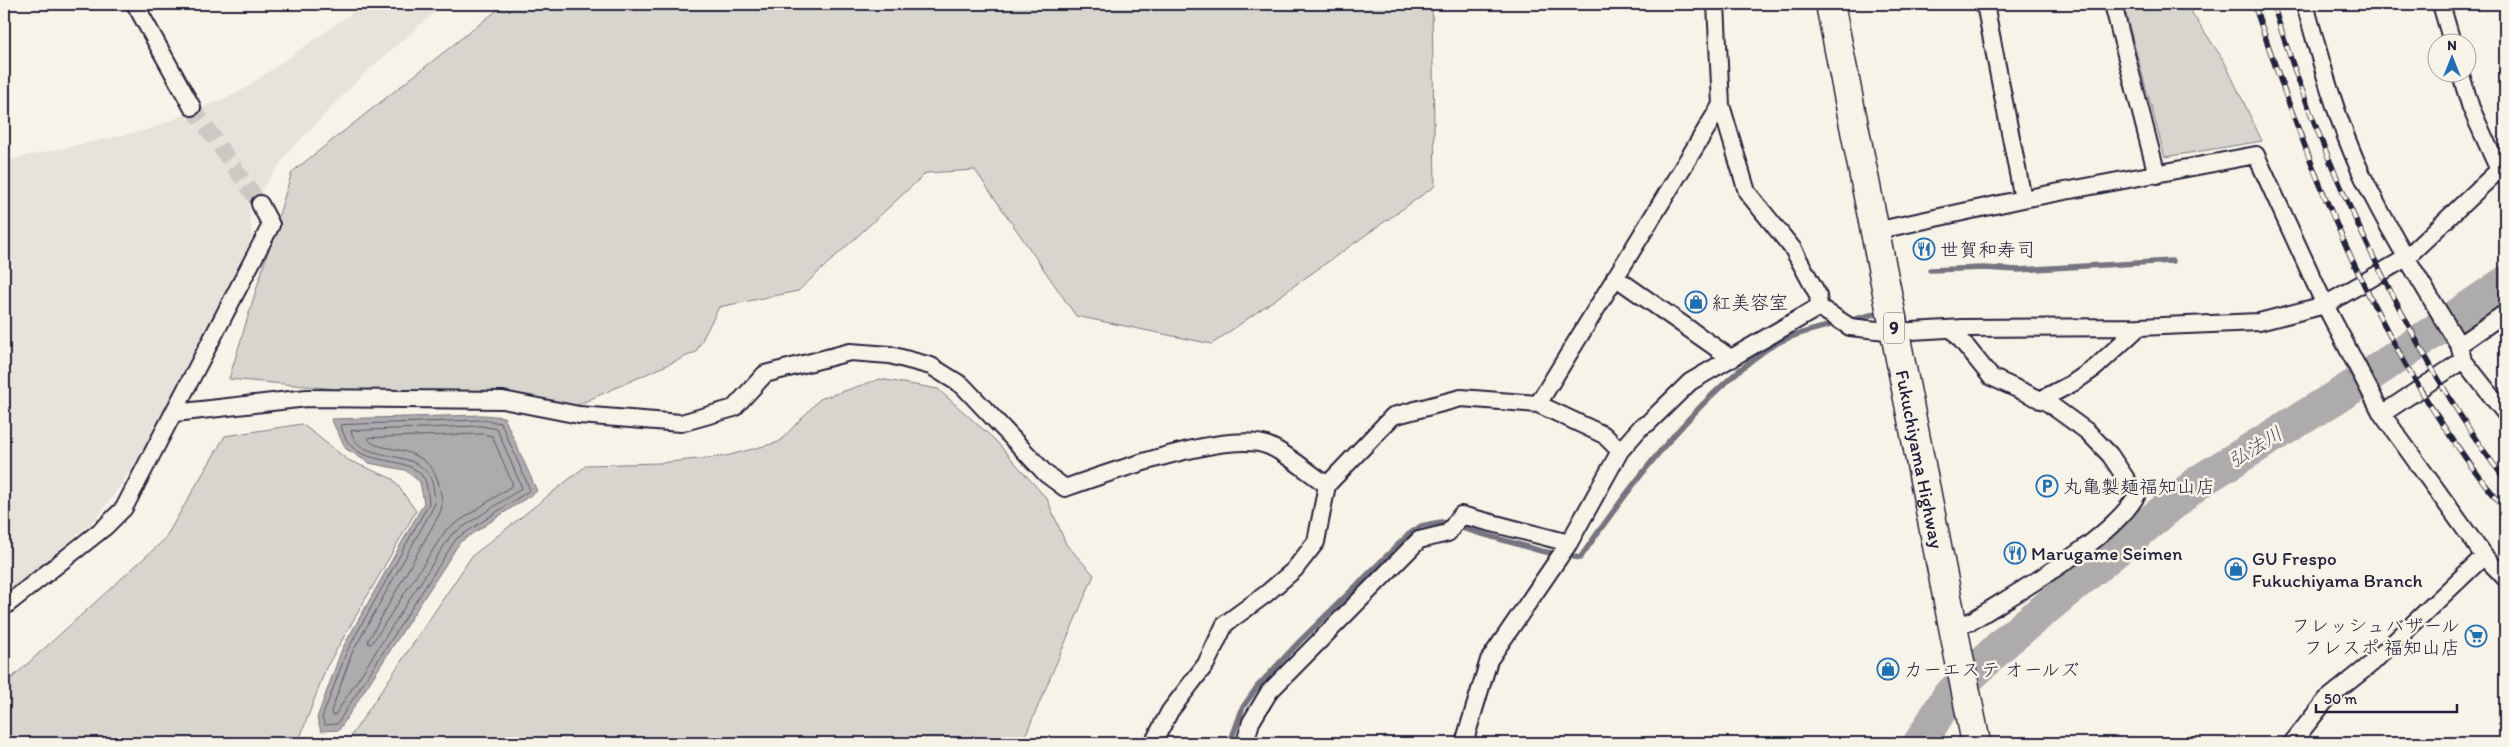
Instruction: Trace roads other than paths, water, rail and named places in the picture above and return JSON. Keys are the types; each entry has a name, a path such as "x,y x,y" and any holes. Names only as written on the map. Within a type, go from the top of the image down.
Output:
{"highway":[{"name":"Fukuchiyama Highway","path":"1830,4 1977,742"}],"street":[{"path":"135,4 192,107"},
{"path":"1716,4 1721,104 1747,192 1793,249 1818,295 1819,307"},
{"path":"1984,4 2023,199"},
{"path":"2113,4 2157,175"},
{"path":"2305,4 2320,59 2363,176 2406,258 2461,353 2505,413"},
{"path":"2441,4 2449,32"},
{"path":"1819,307 1850,327 1895,332 2139,327 2259,322 2325,305 2406,258 2502,166 2470,108 2463,82"},
{"path":"1538,404 1721,104"},
{"path":"1875,231 2023,199 2256,155 2325,305 2382,414 2484,556 2505,578"},
{"path":"4,607 105,527 124,508 175,413 270,225 260,204"},
{"path":"1615,277 1732,359"},
{"path":"1464,743 1489,660 1569,543 1620,451 1641,426 1648,423 1690,382 1819,307"},
{"path":"2382,414 2461,353 2505,313"},
{"path":"2040,400 2073,383 2096,367 2139,327"},
{"path":"1953,330 1991,377 2040,400 2088,432 2110,455 2137,495 2129,509 2059,565 1970,622 1953,625"},
{"path":"175,413 307,398 503,400 579,415 681,423 734,408 765,374 850,352 890,355 931,366 948,376 963,386 1046,474 1065,488 1136,463 1243,442 1269,446 1327,485"},
{"path":"1153,743 1170,711 1206,664 1225,624 1266,594 1294,570 1316,542 1327,485 1393,416 1461,398 1538,404 1604,435 1620,451"},
{"path":"1245,743 1250,722 1269,692 1302,656 1419,540 1448,533 1461,515 1569,543"},
{"path":"2292,743 2326,700 2371,664 2484,556"}],"water":[{"path":"483,415 504,417 537,491 460,542 339,730 321,731 317,718 342,649 424,503 420,482 405,470 369,463 346,449 331,419"}],"waterway":[{"path":"1930,270 1984,268 2018,270 2172,261"},
{"name":"弘法川","path":"1920,743 1948,697 2006,641 2200,481 2354,386 2505,283"},
{"path":"1848,321 1878,313"},
{"path":"1230,743 1243,707 1257,687 1300,641 1408,535 1421,526 1441,522 1541,551 1580,558 1641,474 1687,421 1737,372 1764,351 1781,341 1839,323"}],"tunnel":[{"path":"192,107 260,204"}],"railway":[{"path":"2254,4 2301,137 2356,268 2388,332 2423,394 2462,453 2505,509"},
{"path":"2273,4 2319,135 2376,262 2419,345 2449,397 2470,431 2505,479"}],"place":[{"name":"世賀和寿司","path":"1924,249"},
{"name":"紅美容室","path":"1696,302"},
{"name":"丸亀製麺福知山店","path":"2047,486"},
{"name":"Marugame Seimen","path":"2015,553"},
{"name":"GU Frespo Fukuchiyama Branch","path":"2236,569"},
{"name":"フレッシュバザール フレスポ 福知山店","path":"2476,636"},
{"name":"カーエステ オールズ","path":"1888,669"}]}
